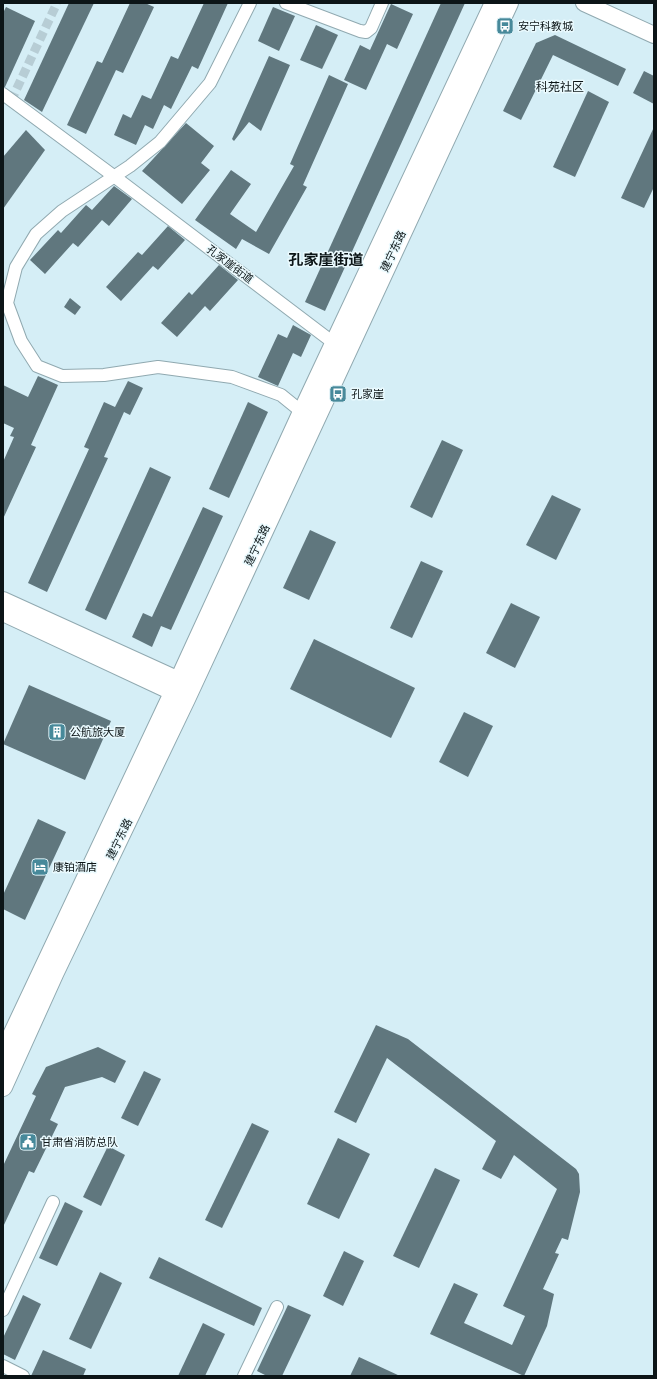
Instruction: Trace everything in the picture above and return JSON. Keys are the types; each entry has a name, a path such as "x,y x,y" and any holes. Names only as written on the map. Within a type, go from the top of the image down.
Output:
{"main road":[{"name":"建宁东路","path":"3,1087 182,690 340,348 494,3"},
{"name":"建宁东路","path":"3,1054 182,690 302,412 340,348 509,3"}],"street":[{"path":"250,3 210,83 202,94 160,142 115,177 62,211 36,234 16,267 5,303 21,341 37,366 62,376 104,375 158,367 232,377 281,394 302,412"},
{"path":"286,3 366,32 371,28 382,3"},
{"path":"584,3 654,35"},
{"name":"孔家崖街道","path":"3,94 340,348"},
{"path":"3,600 182,690"},
{"path":"3,613 182,690"},
{"path":"3,1310 53,1202"},
{"path":"244,1376 277,1307"},
{"path":"3,1366 23,1376"}],"building":[{"path":"69,3 94,3 42,112 24,100"},
{"path":"130,3 145,3 154,7 123,73 116,70 86,134 67,125 97,61 102,63"},
{"path":"204,3 228,3 198,69 192,66 171,109 164,105 153,129 145,125 136,145 114,135 123,114 131,118 142,95 151,99 171,56 178,59"},
{"path":"441,3 465,3 325,311 305,302"},
{"path":"391,4 413,14 397,49 387,44 366,90 344,80 360,45 370,50"},
{"path":"6,7 35,21 5,87 3,87 3,13"},
{"path":"273,7 295,16 279,51 258,41"},
{"path":"316,25 338,35 322,69 300,60"},
{"path":"555,35 626,69 618,86 553,55 521,120 503,111 536,43"},
{"path":"269,56 290,65 261,131 249,122 234,141 232,139"},
{"path":"644,71 654,76 654,104 633,93"},
{"path":"329,75 348,84 303,185 307,187 269,254 242,239 236,249 195,220 231,170 251,184 230,214 256,232 294,166 290,164"},
{"path":"588,91 609,102 575,177 553,167"},
{"path":"186,123 214,146 201,163 210,170 182,204 142,171"},
{"path":"654,127 654,187 644,208 621,198"},
{"path":"26,130 45,150 3,209 3,157"},
{"path":"114,186 132,199 109,226 102,220 78,247 73,243 45,274 30,260 58,230 61,233 86,205 92,210"},
{"path":"168,226 185,240 158,270 153,266 121,301 106,287 138,252 142,255"},
{"path":"219,265 238,280 210,311 205,306 177,337 161,323 189,292 192,295"},
{"path":"70,298 81,307 75,315 64,307"},
{"path":"293,325 311,335 301,357 293,353 278,386 258,377 278,334 287,338"},
{"path":"38,376 58,385 31,445 36,447 3,519 3,462 14,437 10,436 14,428 3,423 3,385 28,397"},
{"path":"128,381 143,388 130,415 124,412 104,457 108,458 47,592 28,583 89,449 84,447 104,402 115,407"},
{"path":"248,402 268,412 229,498 209,489"},
{"path":"442,440 463,450 432,518 410,507"},
{"path":"150,467 171,477 106,620 85,610"},
{"path":"552,495 581,509 556,560 526,545"},
{"path":"203,507 223,516 171,630 161,626 152,647 132,637 143,613 152,617"},
{"path":"310,530 336,542 309,600 283,588"},
{"path":"421,561 443,571 412,638 390,628"},
{"path":"511,603 540,617 515,668 486,653"},
{"path":"314,639 415,688 391,738 290,689"},
{"name":"公航旅大厦","path":"29,685 111,721 85,780 3,744"},
{"path":"464,712 493,726 468,777 439,762"},
{"path":"38,819 66,832 25,920 3,909 3,895"},
{"path":"376,1025 408,1039 576,1169 579,1174 580,1192 568,1240 562,1238 555,1253 559,1254 543,1289 554,1294 547,1326 524,1376 430,1334 454,1283 478,1294 464,1323 512,1345 525,1316 503,1306 557,1189 514,1155 501,1179 482,1169 496,1141 387,1058 356,1123 334,1112"},
{"path":"98,1047 126,1061 115,1083 102,1077 65,1087 50,1120 58,1124 34,1173 29,1171 3,1227 3,1166 36,1096 32,1094 46,1067"},
{"path":"144,1071 161,1079 138,1126 121,1118"},
{"path":"252,1123 269,1131 222,1228 205,1220"},
{"path":"338,1138 370,1154 339,1219 307,1204"},
{"path":"108,1146 125,1155 101,1206 83,1197"},
{"path":"435,1168 460,1180 419,1268 393,1256"},
{"path":"65,1202 83,1211 57,1266 39,1258"},
{"path":"344,1251 364,1261 343,1306 323,1296"},
{"path":"159,1257 262,1308 254,1326 149,1278"},
{"path":"100,1272 122,1283 91,1349 69,1339"},
{"path":"23,1295 41,1304 15,1360 3,1354 3,1338"},
{"path":"288,1305 311,1315 282,1376 267,1376 257,1371"},
{"path":"203,1323 225,1334 205,1376 178,1376"},
{"path":"43,1350 86,1369 83,1376 31,1376"},
{"path":"359,1357 400,1376 350,1376"}],"tunnel":[{"path":"11,101 57,3"}],"place":[{"name":"安宁科教城","path":"505,26"},
{"name":"孔家崖","path":"338,394"},
{"name":"公航旅大厦","path":"57,732"},
{"name":"康铂酒店","path":"40,867"},
{"name":"甘肃省消防总队","path":"28,1142"}],"district":[{"name":"科苑社区","path":"560,87"},
{"name":"孔家崖街道","path":"326,259"}]}
